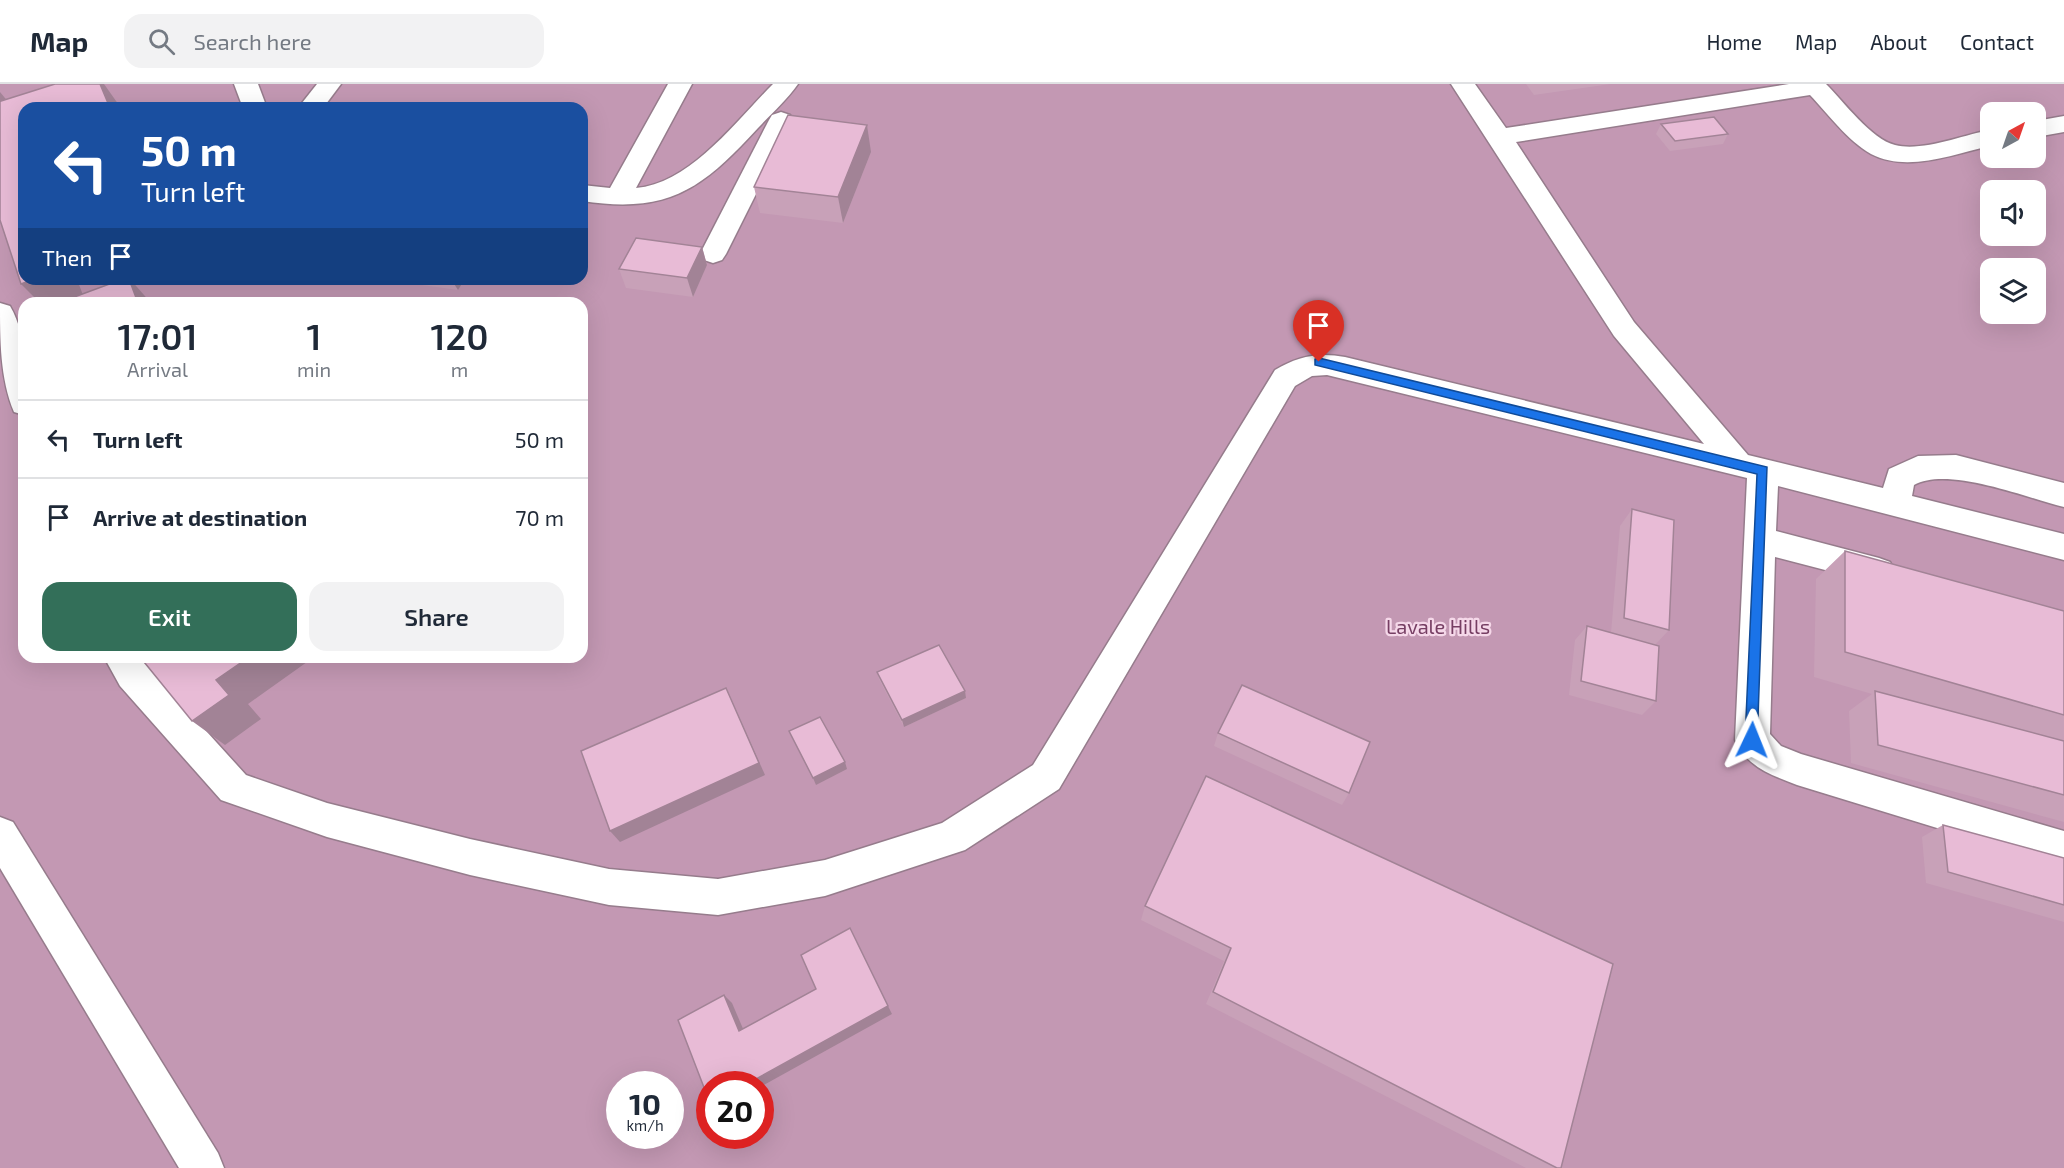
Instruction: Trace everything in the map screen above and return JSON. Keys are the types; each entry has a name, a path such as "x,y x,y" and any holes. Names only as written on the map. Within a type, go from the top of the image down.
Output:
{"lane":[{"path":"246,84 253,102"},
{"path":"315,102 329,84"},
{"path":"618,198 680,84"},
{"path":"588,194 618,198 654,194 688,178 712,159 786,84"},
{"path":"1462,84 1500,136 1624,329 1750,467 1760,540 1752,740 1769,757 1797,768 2064,849"},
{"path":"1500,136 1815,86 1868,139 1888,152 1910,153 1980,140"},
{"path":"713,254 792,121 754,116"},
{"path":"2046,127 2064,124"},
{"path":"0,313 18,381"},
{"path":"125,663 132,675 234,788 327,820 470,857 609,887 718,897 825,878 952,838 1046,777 1285,378 1300,368 1319,362 1750,467 2064,547"},
{"path":"1895,504 1900,478 1918,468 1956,467 2064,495"},
{"path":"1760,540 1907,578"},
{"path":"0,834 203,1168"}],"green space":[{"name":"Lavale Hills","path":"0,84 2064,84 2064,1168 0,1168"}],"building":[{"path":"55,84 100,84 108,102 18,102 18,275 0,220 0,98 1,101"},
{"path":"788,115 867,125 838,197 754,187"},
{"path":"1714,117 1728,134 1675,141 1661,124"},
{"path":"636,238 702,247 687,278 619,269"},
{"path":"107,285 131,285 136,297 74,297"},
{"path":"1632,509 1674,520 1669,630 1624,618"},
{"path":"1845,551 2064,611 2064,715 1845,652"},
{"path":"1587,626 1659,646 1656,701 1581,681"},
{"path":"939,645 965,691 902,720 877,672"},
{"path":"145,663 240,663 216,680 229,695 192,721"},
{"path":"1242,685 1370,742 1349,793 1218,733"},
{"path":"726,688 759,763 610,831 581,751"},
{"path":"1875,691 2064,741 2064,795 1878,745"},
{"path":"820,717 845,762 813,778 789,731"},
{"path":"1206,776 1613,964 1561,1168 1557,1168 1213,992 1231,948 1145,906"},
{"path":"1943,825 2064,858 2064,905 1948,872"},
{"path":"850,928 888,1006 770,1071 698,1071 678,1020 724,995 739,1031 816,989 801,955"}],"route":[{"path":"1319,362 1763,471 1752,740"}]}
